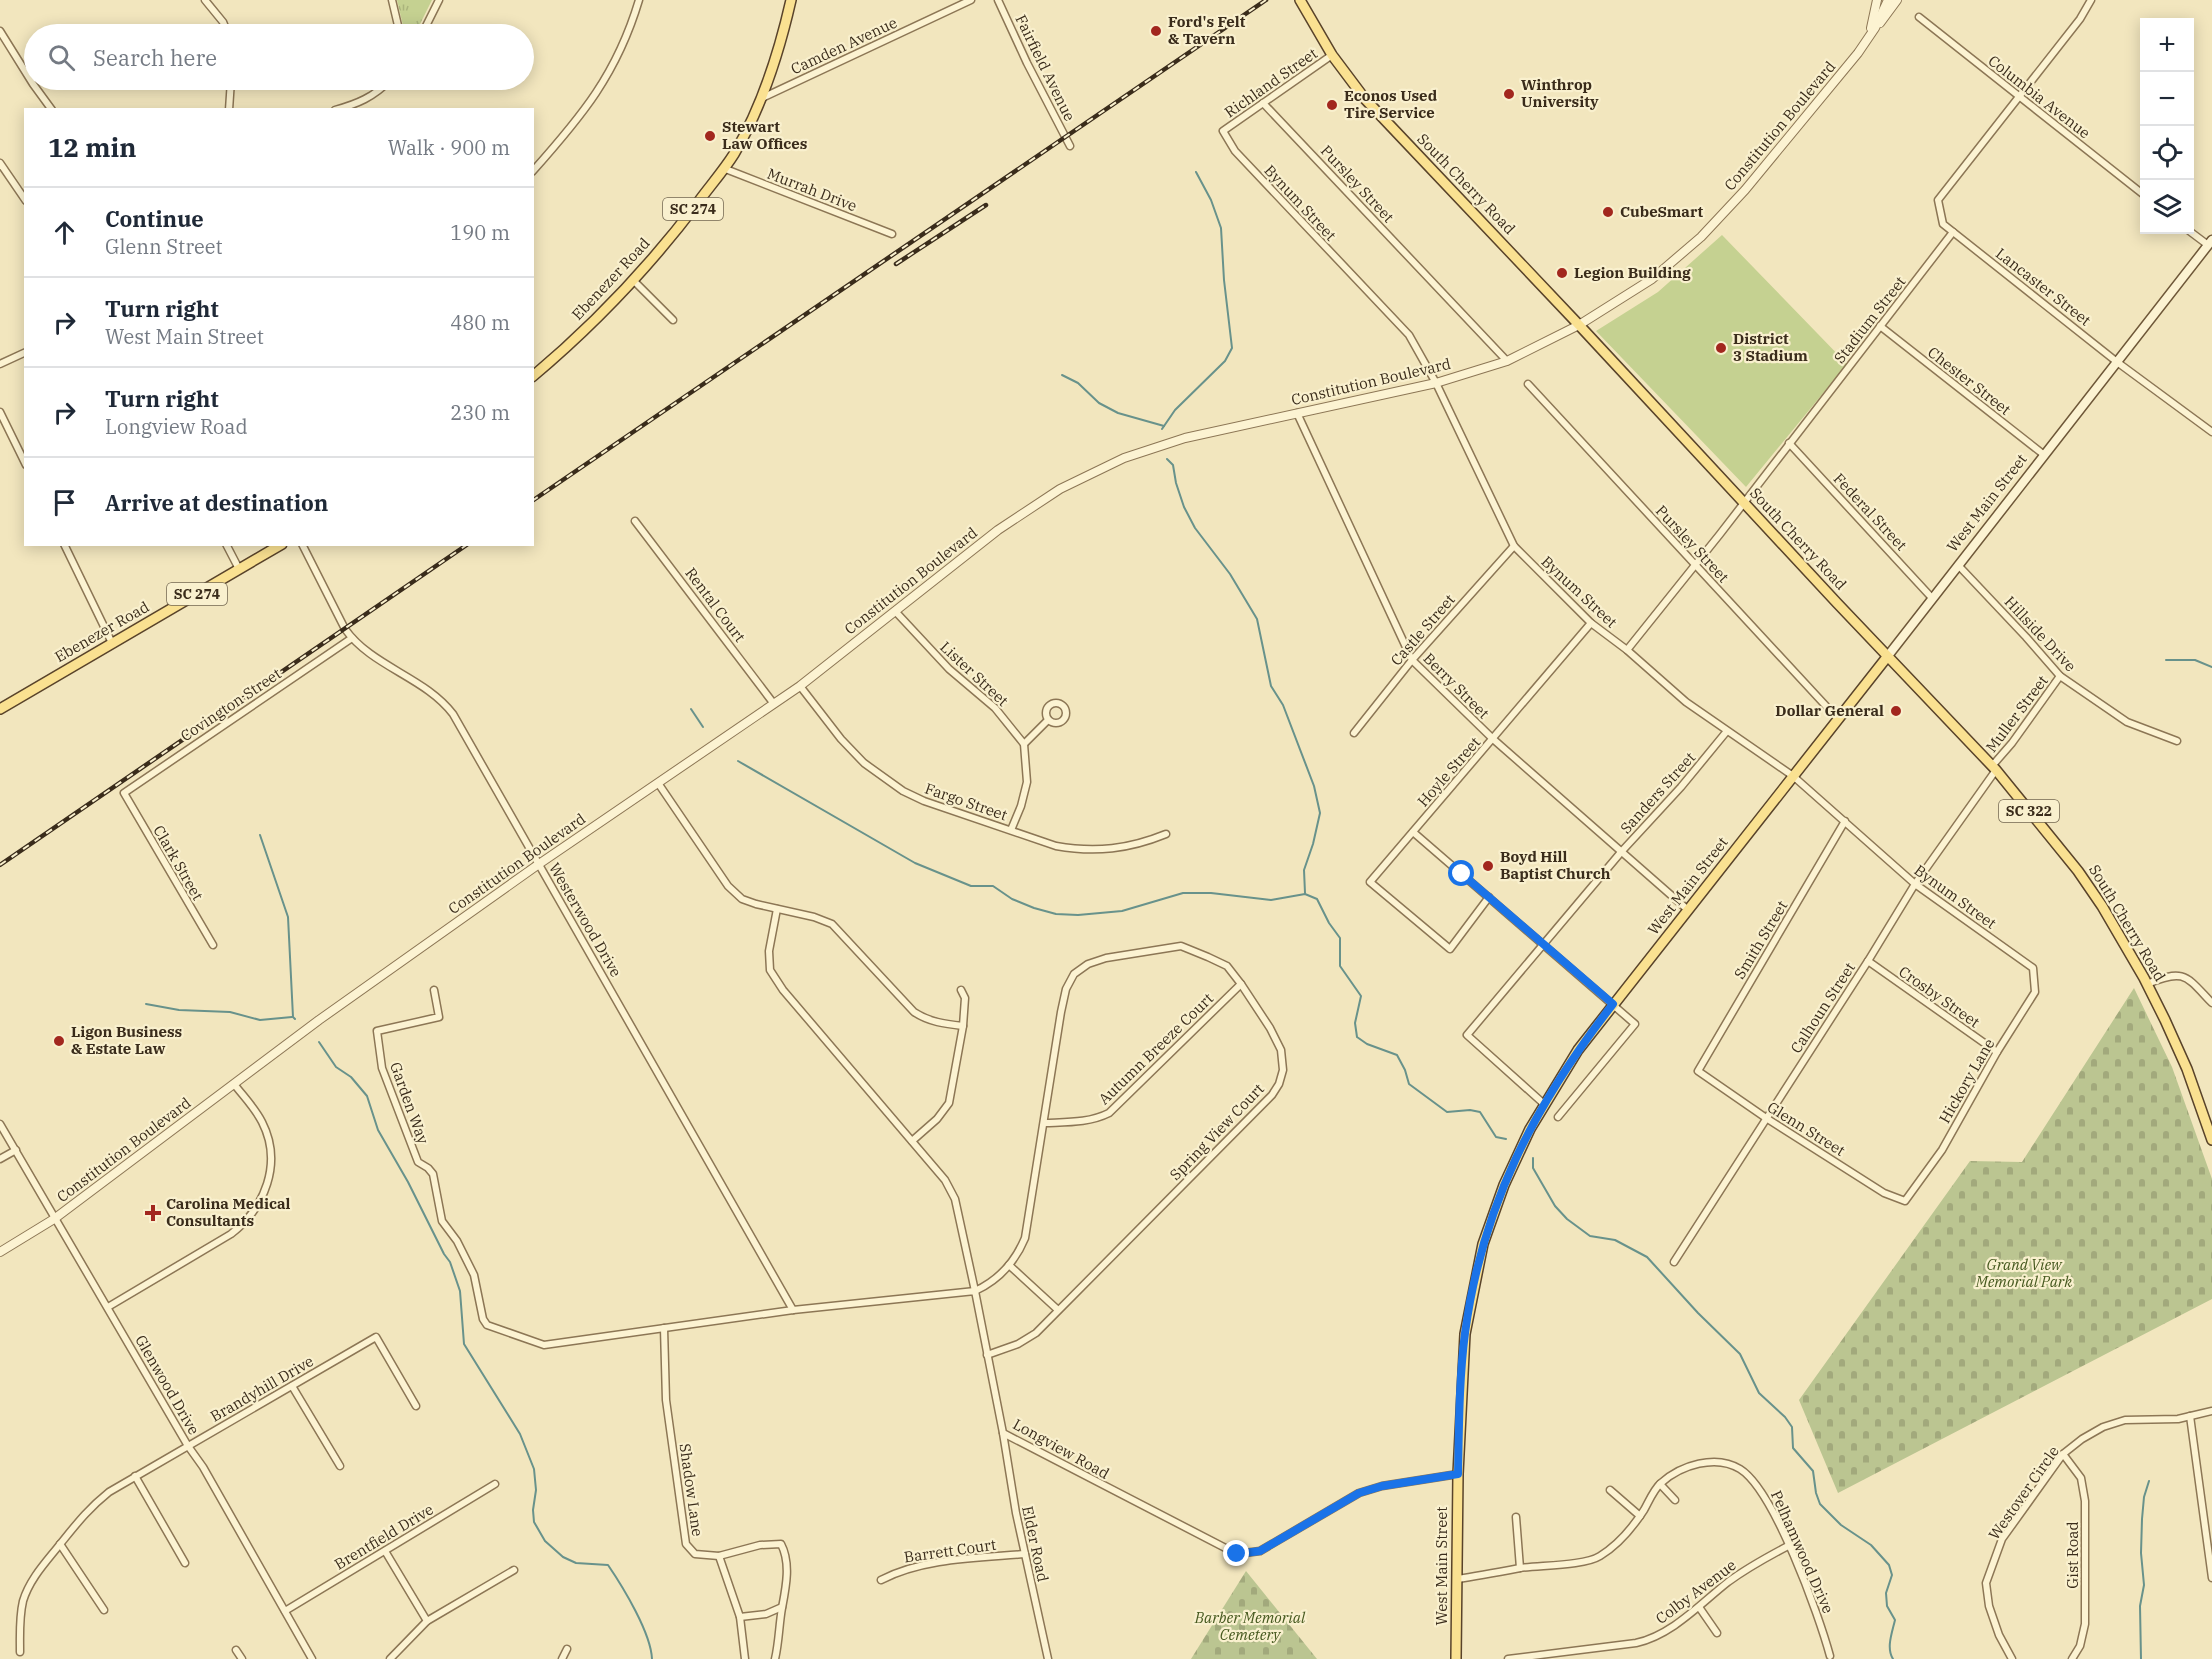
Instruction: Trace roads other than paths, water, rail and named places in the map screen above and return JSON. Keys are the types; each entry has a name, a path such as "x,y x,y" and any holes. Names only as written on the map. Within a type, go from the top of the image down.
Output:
{"main road":[{"name":"Ebenezer Road","path":"534,375 582,332 633,280 684,221 733,155 751,121 776,61 791,0"},
{"name":"South Cherry Road","path":"1300,0 1332,55 1365,99 1579,325 1887,657 1994,768 2078,871 2102,906 2147,984 2177,1044 2212,1140"},
{"name":"West Main Street","path":"1456,1659 1458,1474 1464,1345 1476,1274 1486,1238 1516,1157 1544,1104 1578,1050 1613,1004 2210,243"},
{"name":"Ebenezer Road","path":"0,709 279,546"}],"street":[{"path":"205,0 224,24"},
{"path":"392,0 398,24"},
{"path":"427,24 439,0"},
{"path":"534,170 597,93 622,48 639,0"},
{"name":"Camden Avenue","path":"760,99 971,0"},
{"name":"Fairfield Avenue","path":"998,0 1027,63 1070,146"},
{"name":"Constitution Boulevard","path":"1868,38 1876,0"},
{"name":"Constitution Boulevard","path":"0,1252 54,1219 319,1020 539,864 800,686 998,530 1037,503 1084,476 1159,445 1436,383 1507,361 1579,325 1652,279 1701,237 1780,148 1854,59 1875,28 1888,0"},
{"path":"1875,28 1886,17 1897,0"},
{"path":"1953,232 1943,224 1938,200 2080,19 2091,0"},
{"name":"Columbia Avenue","path":"1919,17 2140,191"},
{"path":"0,31 24,70"},
{"name":"Richland Street","path":"1223,131 1332,55"},
{"path":"37,90 51,108"},
{"path":"229,108 230,90"},
{"path":"342,108 355,105 379,90"},
{"name":"Pursley Street","path":"1263,103 1507,361"},
{"name":"Bynum Street","path":"1223,131 1235,152 1409,335 1436,383 1514,546 1591,623 1627,650 1686,702 1792,776 1915,884 2033,968"},
{"path":"0,163 24,198"},
{"name":"Murrah Drive","path":"723,168 892,234"},
{"name":"Stadium Street","path":"1627,650 1953,232"},
{"name":"Lancaster Street","path":"1953,232 2117,362 2212,432"},
{"path":"2194,234 2210,243"},
{"path":"633,280 673,320"},
{"name":"Chester Street","path":"1880,326 2043,454"},
{"path":"0,364 24,353"},
{"name":"Pursley Street","path":"1528,384 1838,719"},
{"path":"0,412 24,461"},
{"name":"Berry Street","path":"1297,413 1412,660 1493,739 1688,910"},
{"path":"0,430 7,427"},
{"name":"Federal Street","path":"1789,443 1932,598"},
{"name":"Rental Court","path":"635,521 774,704"},
{"path":"65,546 112,643"},
{"path":"227,546 239,569"},
{"name":"Westerwood Drive","path":"303,546 352,638 367,651 445,704 459,723 793,1310"},
{"name":"Castle Street","path":"1354,733 1412,660 1514,546"},
{"name":"Hillside Drive","path":"1958,565 2060,676 2117,716 2177,741"},
{"name":"Lister Street","path":"895,611 949,669 995,708 1024,744"},
{"name":"Hoyle Street","path":"1489,897 1450,949 1370,882 1591,623"},
{"name":"Covington Street","path":"124,793 352,638"},
{"name":"Muller Street","path":"1994,768 2060,676"},
{"name":"Fargo Street","path":"800,686 841,739 864,763 882,778 924,801 1056,846 1078,850 1123,848 1145,843 1166,834"},
{"path":"1011,830 1021,806 1027,782 1024,744 1048,720"},
{"name":"Sanders Street","path":"1544,1104 1467,1035 1727,731"},
{"name":"Calhoun Street","path":"1674,1262 1915,884 1994,768"},
{"path":"658,783 728,886 742,899 814,917 831,924 914,1012 924,1019 937,1023 963,1026"},
{"name":"Clark Street","path":"124,793 213,945"},
{"name":"Smith Street","path":"1698,1071 1845,821"},
{"path":"1413,832 1635,1024 1558,1117"},
{"path":"664,1328 793,1310 975,1291 955,1199 945,1180 783,990 770,970 769,951 777,909"},
{"name":"Spring View Court","path":"975,1291 989,1284 1009,1265 1019,1253 1025,1238 1066,988 1074,974 1088,964 1106,958 1181,946 1227,966 1270,1028 1281,1050 1283,1070 1279,1084 1272,1095 1036,1333 1018,1344 987,1355"},
{"name":"Crosby Street","path":"1868,961 1997,1052"},
{"name":"Hickory Lane","path":"1905,1201 1941,1150 1997,1052 2035,992 2033,968"},
{"path":"2147,984 2166,977 2180,975 2187,977 2212,1003"},
{"name":"Autumn Breeze Court","path":"1045,1123 1096,1119 1109,1113 1241,984"},
{"name":"Garden Way","path":"434,990 439,1017 377,1031 382,1068 418,1162 433,1174 442,1221 457,1241 474,1275 487,1325 544,1345 664,1328"},
{"path":"912,1141 937,1119 949,1103 963,1026 965,998 961,990"},
{"name":"Glenn Street","path":"1698,1071 1766,1118 1884,1193 1905,1201"},
{"path":"108,1306 231,1234 259,1206 270,1173 269,1147 263,1123 234,1084"},
{"name":"Glenwood Drive","path":"0,1124 188,1446 203,1467 312,1659"},
{"path":"0,1159 16,1150"},
{"path":"1009,1265 1058,1311"},
{"name":"Longview Road","path":"975,1291 1003,1433 1237,1554 1260,1551 1359,1493 1382,1486 1458,1474"},
{"name":"Shadow Lane","path":"664,1328 666,1400 682,1532 686,1544 695,1554 719,1556 760,1545 781,1544 786,1554 786,1596 782,1607 775,1659"},
{"name":"Brandyhill Drive","path":"20,1652 20,1617 24,1600 46,1559 87,1510 109,1492 376,1337 416,1406"},
{"path":"292,1386 340,1466"},
{"name":"Westover Circle","path":"2012,1659 1999,1635 1989,1606 1986,1583 2002,1539 2063,1454 2082,1438 2103,1427 2125,1420 2151,1421 2212,1411"},
{"path":"2190,1416 2212,1578"},
{"name":"Elder Road","path":"1003,1433 1016,1514 1048,1659"},
{"name":"Gist Road","path":"2063,1454 2081,1478 2085,1501 2085,1624 2080,1646 2072,1659"},
{"name":"Pelhamwood Drive","path":"1457,1579 1598,1557 1618,1542 1640,1516 1660,1484 1688,1465 1713,1461 1739,1468 1756,1483 1776,1518 1819,1617 1830,1656"},
{"path":"135,1476 186,1563"},
{"name":"Brentfield Drive","path":"285,1611 495,1484"},
{"path":"1660,1484 1675,1500"},
{"path":"1610,1490 1640,1516"},
{"path":"1516,1517 1520,1568"},
{"path":"60,1544 104,1610"},
{"name":"Colby Avenue","path":"1508,1659 1644,1641 1664,1632 1700,1607 1746,1569 1788,1546"},
{"path":"385,1551 427,1621"},
{"name":"Barrett Court","path":"881,1580 899,1570 924,1565 1025,1554"},
{"path":"719,1556 740,1617 745,1659"},
{"path":"390,1659 427,1621 514,1570"},
{"path":"740,1617 766,1614 782,1607"},
{"path":"1700,1607 1717,1633"},
{"path":"562,1659 567,1649"},
{"path":"236,1650 242,1659"}],"waterway":[{"path":"1162,429 1175,410 1225,361 1232,348 1221,228 1211,200 1196,172"},
{"path":"1062,375 1078,383 1099,403 1118,413 1164,426"},
{"path":"1167,459 1173,465 1184,507 1195,528 1230,574 1257,619 1271,686 1283,705 1314,786 1320,813 1304,870 1305,893"},
{"path":"2166,660 2195,660 2212,667"},
{"path":"691,709 703,727"},
{"path":"738,761 915,863 971,886 993,886 1012,899 1056,914 1078,915 1122,911 1183,893 1211,893 1271,900 1305,894 1317,899 1329,923 1340,938 1340,966 1361,996 1355,1023 1357,1037 1367,1044 1397,1055 1409,1084 1447,1112 1470,1110 1480,1112 1496,1137 1506,1139"},
{"path":"260,835 288,917 293,1017 295,1019"},
{"path":"146,1004 179,1010 230,1012 260,1020 292,1017"},
{"path":"319,1042 336,1067 351,1077 367,1096 378,1130 450,1262 460,1291 464,1344 520,1434 534,1469 536,1490 534,1522 545,1541 563,1557 576,1563 608,1565 642,1624 652,1659"},
{"path":"1533,1158 1533,1168 1555,1206 1567,1219 1590,1236 1615,1240 1647,1257 1698,1313 1740,1354 1759,1393 1785,1417 1792,1427 1793,1448 1813,1471 1820,1504 1841,1525 1871,1545 1889,1565 1892,1575 1886,1593 1887,1606 1895,1620 1890,1645 1893,1659"},
{"path":"2141,1659 2140,1606 2144,1585 2141,1553 2142,1519 2144,1497 2149,1481"}],"railway":[{"path":"534,500 1266,0"},
{"path":"896,264 986,205"},
{"path":"0,865 465,546"}],"place":[{"name":"Ford's Felt & Tavern","path":"1156,31"},
{"name":"Winthrop University","path":"1509,94"},
{"name":"Econos Used Tire Service","path":"1332,105"},
{"name":"Stewart Law Offices","path":"710,136"},
{"name":"CubeSmart","path":"1608,212"},
{"name":"Legion Building","path":"1562,273"},
{"name":"District 3 Stadium","path":"1721,348"},
{"name":"Dollar General","path":"1896,711"},
{"name":"Boyd Hill Baptist Church","path":"1488,866"},
{"name":"Ligon Business & Estate Law","path":"59,1041"},
{"name":"Carolina Medical Consultants","path":"153,1213"}],"park label":[{"name":"Grand View Memorial Park","path":"2024,1274"},
{"name":"Barber Memorial Cemetery","path":"1250,1626"}]}
